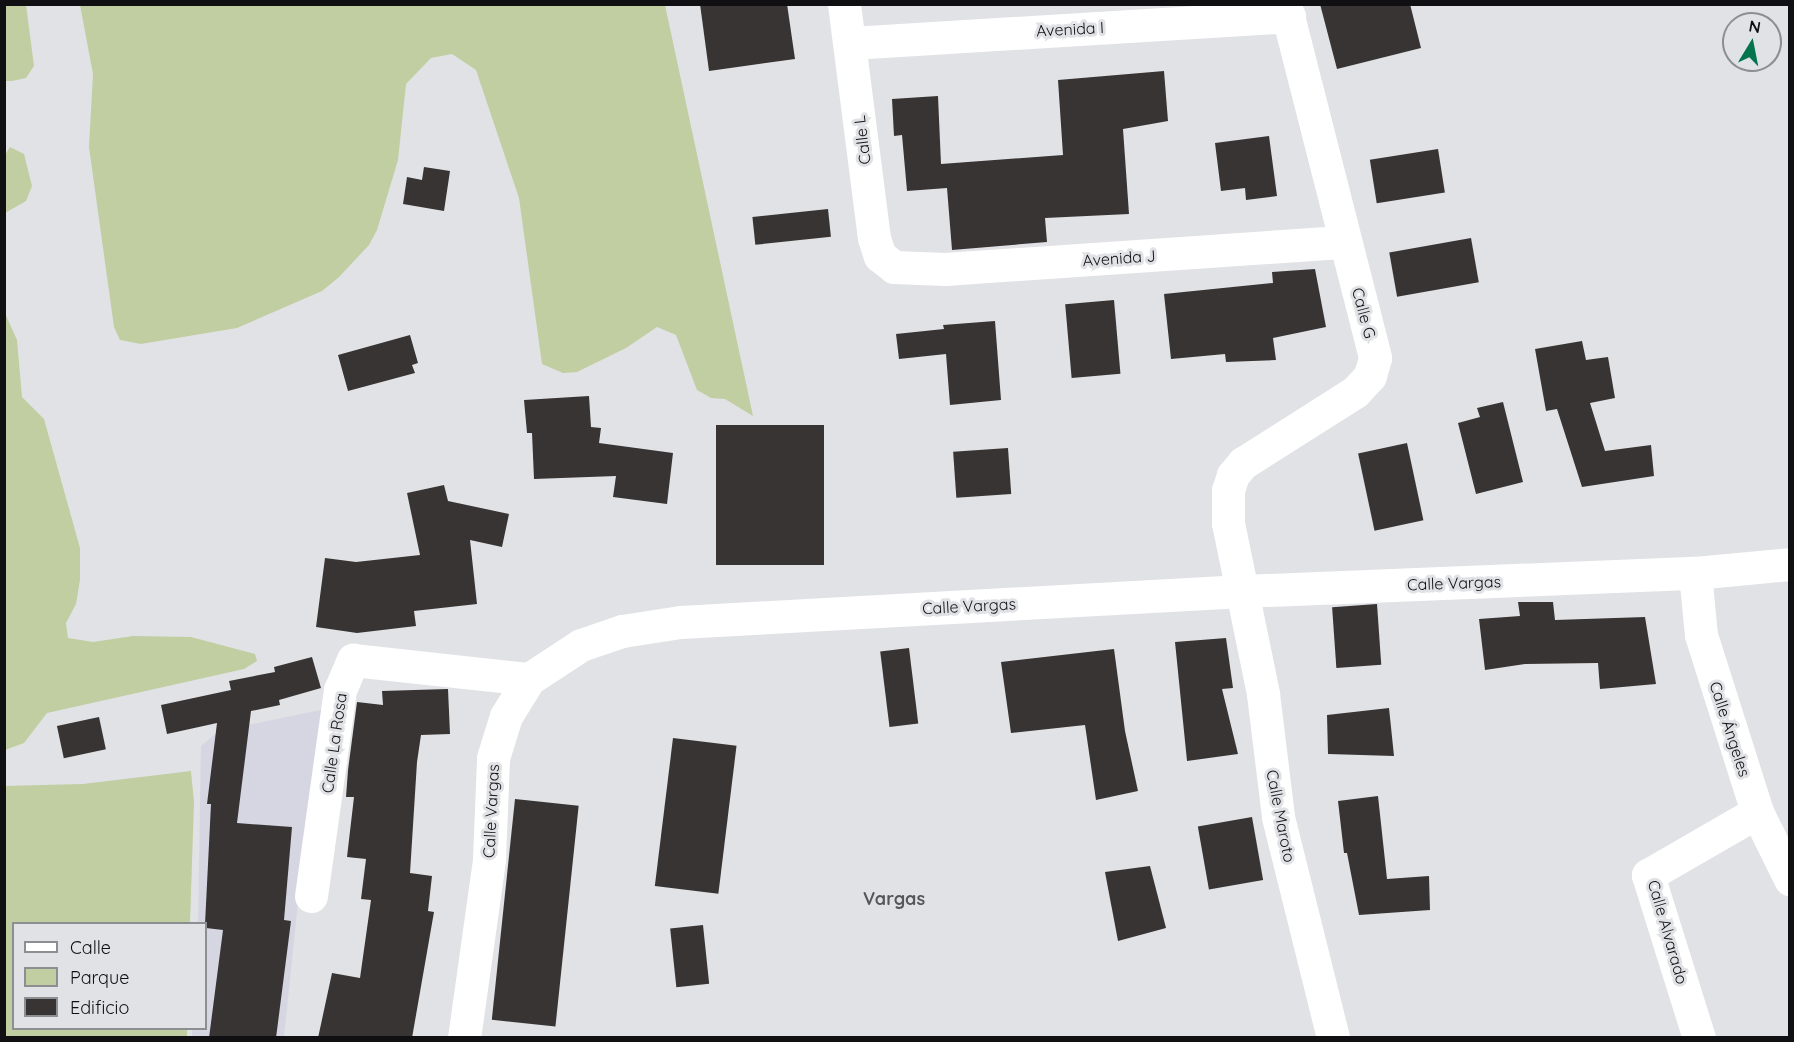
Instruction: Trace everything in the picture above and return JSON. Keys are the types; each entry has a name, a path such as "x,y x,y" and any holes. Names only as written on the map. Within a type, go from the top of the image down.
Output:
{"street":[{"name":"Calle L","path":"844,4 851,43 874,238 880,256 894,267"},
{"name":"Avenida I","path":"851,43 1287,10"},
{"name":"Calle G","path":"1242,591 1228,523 1228,490 1233,475 1243,463 1355,392 1370,376 1373,341 1345,242 1287,10"},
{"name":"Avenida J","path":"894,267 945,269 1345,242"},
{"name":"Calle Vargas","path":"464,1038 489,859 493,758 506,716 529,679 581,645 622,631 680,622 1242,591 1695,573 1790,564"},
{"name":"Calle Ángeles","path":"1695,573 1701,635 1757,812 1790,879"},
{"name":"Calle Maroto","path":"1242,591 1263,694 1278,817 1333,1038"},
{"name":"Calle La Rosa","path":"311,896 340,690 353,660 529,679"},
{"name":"Calle Alvarado","path":"1699,1038 1648,875 1757,812"}],"shaded area":[{"path":"325,709 299,893 284,1037 192,1038 192,1030 207,1030 207,922 198,922 201,746 219,731"}],"green space":[{"path":"4,5 26,5 34,66 26,78 12,81 5,81"},
{"path":"80,5 665,5 753,416 725,399 711,398 697,390 676,335 657,327 626,348 577,372 563,373 542,364 519,198 476,70 452,54 431,58 406,84 398,160 377,230 369,245 339,277 322,291 237,328 141,344 120,340 114,327 89,147 93,74"},
{"path":"10,147 24,154 32,186 26,201 5,213 5,155"},
{"path":"5,313 17,340 22,397 44,419 80,548 80,580 76,604 66,623 68,638 93,642 133,636 191,637 255,654 257,661 244,669 47,713 24,743 5,750"},
{"path":"191,771 194,802 190,922 12,922 12,1030 187,1030 187,1037 5,1037 5,786 83,784"}],"building":[{"path":"700,4 787,4 795,59 709,71"},
{"path":"1320,4 1410,4 1421,48 1337,69"},
{"path":"1164,71 1168,121 1123,129 1129,214 1045,218 1047,242 952,250 947,188 907,191 902,135 894,136 892,99 938,96 941,164 1063,155 1058,80"},
{"path":"1269,136 1277,196 1246,200 1245,188 1221,191 1215,143"},
{"path":"1438,149 1445,192 1377,203 1370,160"},
{"path":"424,167 450,171 444,211 403,204 407,177 422,180"},
{"path":"828,209 831,237 755,245 752,217"},
{"path":"1471,238 1479,282 1397,297 1389,252"},
{"path":"1315,269 1326,327 1273,338 1276,360 1226,362 1225,354 1171,359 1164,294 1273,283 1272,272"},
{"path":"1114,300 1120,374 1072,378 1065,304"},
{"path":"995,321 1001,400 950,405 946,354 899,359 896,334 944,329 943,325"},
{"path":"410,335 418,363 412,365 415,373 348,391 338,355"},
{"path":"1582,341 1586,360 1608,357 1615,398 1590,403 1605,451 1651,445 1654,476 1582,487 1557,409 1546,411 1535,349"},
{"path":"589,396 591,427 601,428 599,443 673,453 667,504 613,497 616,476 534,479 532,433 527,433 524,400"},
{"path":"1503,402 1523,482 1476,494 1458,423 1480,417 1477,408"},
{"path":"716,425 824,425 824,565 716,565"},
{"path":"1407,443 1423,520 1375,531 1358,453"},
{"path":"1008,448 1011,494 956,498 953,452"},
{"path":"444,485 448,501 509,514 502,547 470,540 477,604 414,611 416,626 357,633 316,627 325,558 356,562 420,555 407,493"},
{"path":"1518,602 1553,602 1555,620 1645,617 1656,684 1600,689 1598,663 1525,664 1485,670 1479,619 1520,616"},
{"path":"1377,604 1381,665 1336,668 1332,607"},
{"path":"1226,638 1233,688 1222,689 1238,754 1187,761 1175,642"},
{"path":"909,648 918,723 889,727 880,652"},
{"path":"1114,649 1125,731 1138,791 1096,800 1085,725 1011,733 1001,662"},
{"path":"312,657 321,688 279,700 280,705 251,711 237,823 292,827 284,920 291,921 276,1038 209,1038 223,930 207,928 207,922 205,922 211,804 207,804 217,723 167,734 161,705 231,690 229,681 275,672 274,667"},
{"path":"448,689 450,734 421,735 417,762 410,873 432,876 428,911 434,912 412,1038 318,1038 332,973 360,978 371,900 361,899 366,859 347,857 354,797 346,797 357,702 383,705 382,691"},
{"path":"1389,708 1394,756 1328,754 1327,715"},
{"path":"99,717 106,749 64,758 57,726"},
{"path":"673,738 737,746 718,894 655,886"},
{"path":"1378,796 1387,879 1429,876 1430,910 1359,915 1347,853 1344,853 1338,801"},
{"path":"515,799 579,806 555,1026 492,1020"},
{"path":"1252,817 1263,880 1209,890 1198,827"},
{"path":"1150,866 1166,928 1118,941 1105,872"},
{"path":"703,925 709,984 676,987 670,928"}],"district":[{"name":"Vargas","path":"894,899"}]}
